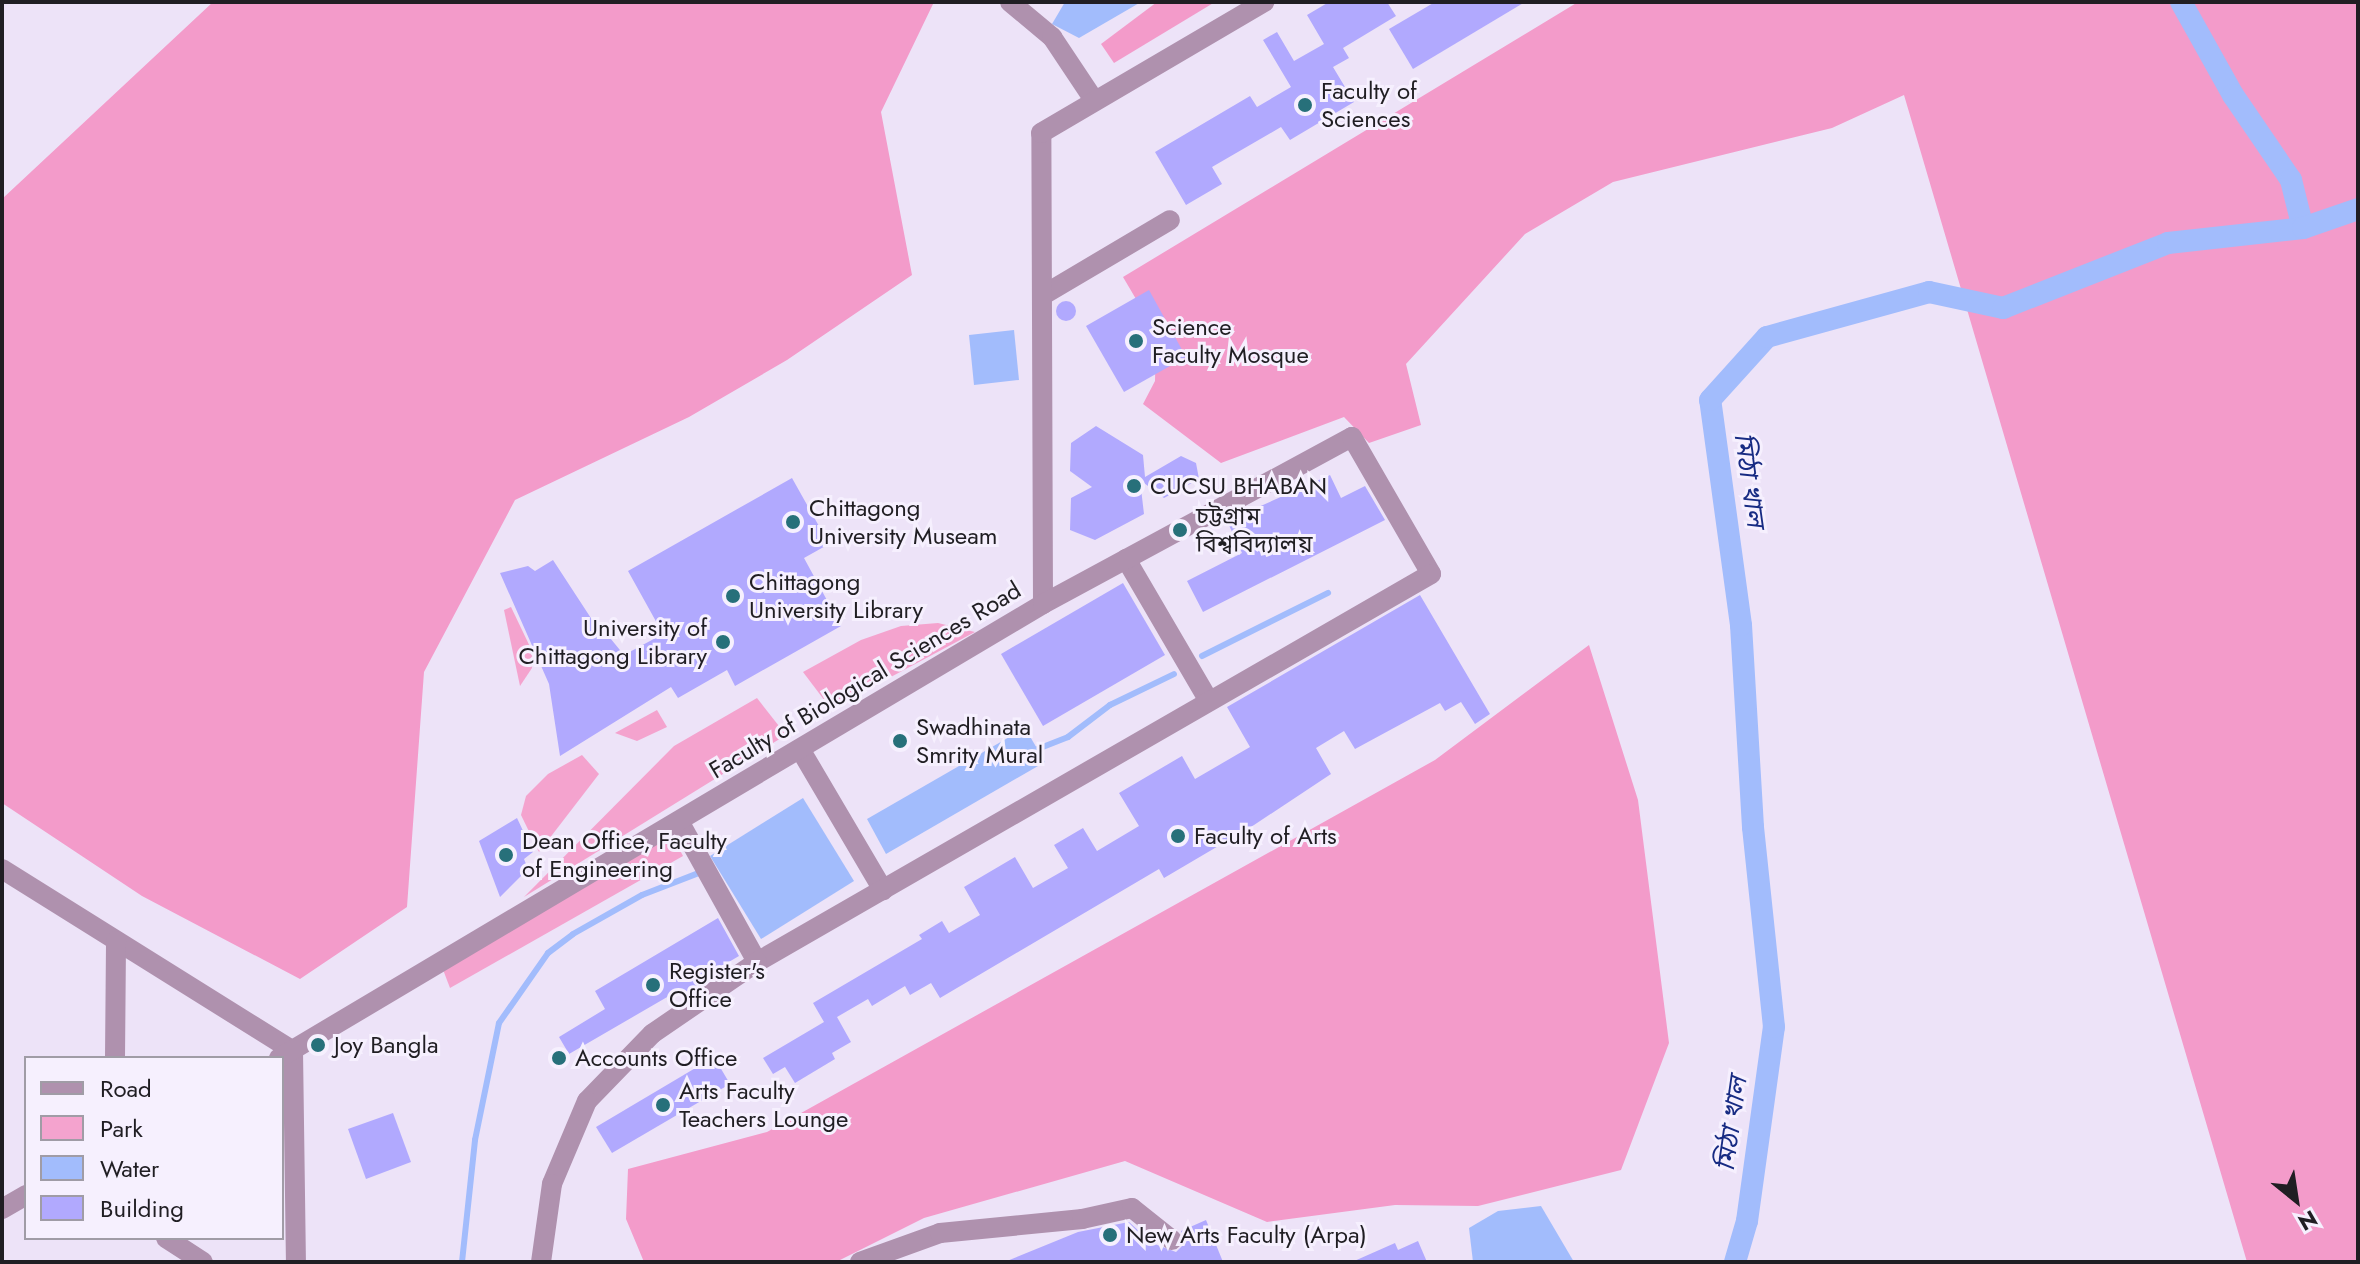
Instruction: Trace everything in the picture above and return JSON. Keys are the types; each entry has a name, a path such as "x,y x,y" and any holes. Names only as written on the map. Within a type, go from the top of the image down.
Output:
{"street":[{"path":"1010,2 1052,37 1094,100"},
{"name":"Faculty of Biological Sciences Road","path":"286,1054 1043,604 1045,294 1041,133 1264,2"},
{"path":"1045,294 1170,220"},
{"path":"541,1262 552,1184 587,1101 652,1034 757,962 1431,574 1352,437 1043,604"},
{"path":"1126,559 1209,701"},
{"path":"800,749 883,890"},
{"path":"679,821 757,962"},
{"path":"2,869 286,1054 296,1262"},
{"path":"115,1056 116,941"},
{"path":"2,1209 24,1196"},
{"path":"860,1262 940,1233 1082,1219 1132,1208 1172,1240"},
{"path":"169,1240 203,1262"}],"shaded area":[{"name":"চট্টগ্রাম বিশ্ববিদ্যালয়","path":"2,2 2358,2 2358,1262 2,1262"},
{"path":"213,2 934,2 881,112 912,275 787,360 689,417 515,500 424,672 407,907 300,979 142,896 2,803 2,199"},
{"path":"1157,2 1215,2 1114,63 1101,44"},
{"path":"1578,2 2358,2 2358,1262 2247,1262 1904,95 1832,128 1613,182 1525,234 1406,364 1421,425 1369,443 1344,417 1221,463 1143,404 1155,381 1156,333 1123,277"},
{"path":"1589,645 1638,800 1669,1043 1621,1170 1478,1206 1395,1205 1267,1222 1125,1161 924,1218 836,1262 644,1262 626,1219 628,1169 767,1132 1435,760"}],"green space":[{"path":"511,607 533,653 532,668 520,686 504,610"},
{"path":"938,623 975,632 831,709 803,672 861,640 901,626"},
{"path":"757,698 786,735 524,897 674,746"},
{"path":"657,710 667,727 637,741 615,733"},
{"path":"582,755 599,774 539,852 521,815 526,796 548,774"},
{"path":"672,835 683,856 450,988 442,967"}],"water":[{"path":"1065,2 1141,2 1079,38 1052,24"},
{"path":"1014,330 1019,380 974,385 969,335"},
{"path":"1025,728 1045,762 886,854 867,819"},
{"path":"803,798 854,881 761,939 710,856"},
{"path":"1541,1206 1574,1262 1473,1262 1469,1228 1498,1211"}],"building":[{"name":"Faculty of Sciences","path":"1329,2 1387,2 1396,16 1343,48 1349,58 1333,67 1354,102 1290,140 1281,127 1212,167 1222,184 1186,205 1155,152 1250,96 1257,107 1291,87 1263,40 1277,32 1294,61 1324,44 1307,15"},
{"path":"1435,2 1525,2 1413,69 1389,29"},
{"name":"Science Faculty Mosque","path":"1149,290 1186,357 1124,392 1086,326"},
{"path":"1062,301 1070,301 1076,311 1070,321 1062,321 1056,315 1056,307"},
{"name":"CUCSU BHABAN","path":"1096,426 1143,455 1145,477 1181,456 1196,463 1199,479 1164,498 1140,480 1144,514 1095,540 1070,530 1071,498 1092,487 1070,471 1071,443"},
{"path":"1330,475 1341,498 1365,486 1385,520 1203,612 1187,581 1242,553 1227,521"},
{"name":"Chittagong University Library","path":"792,478 829,544 804,558 841,626 735,686 727,670 678,698 671,687 560,756 549,684 500,573 528,566 535,571 553,560 602,635 606,633 624,655 663,634 628,571"},
{"path":"1123,583 1165,655 1043,726 1001,654"},
{"name":"Faculty of Arts","path":"1420,595 1490,714 1475,724 1461,702 1445,711 1440,703 1355,749 1344,731 1316,748 1331,774 1254,825 1164,878 1159,869 940,998 931,983 910,995 905,986 872,1006 868,999 837,1017 851,1042 832,1053 835,1059 795,1083 785,1067 773,1074 763,1058 824,1022 813,1003 922,939 919,935 942,921 949,933 980,915 964,887 1015,857 1033,888 1068,868 1054,845 1083,828 1097,851 1139,826 1119,793 1182,756 1195,779 1250,747 1227,707"},
{"name":"Dean Office, Faculty of Engineering","path":"517,818 533,852 524,859 528,869 500,897 479,841"},
{"name":"Register's Office","path":"718,918 739,956 698,980 701,985 685,996 681,989 569,1054 559,1037 605,1009 595,991"},
{"name":"Arts Faculty Teachers Lounge","path":"714,1057 730,1084 612,1153 596,1127"},
{"path":"393,1113 411,1162 366,1179 348,1129"},
{"name":"New Arts Faculty (Arpa)","path":"1206,1220 1223,1262 1007,1261 1078,1232 1129,1222 1152,1243 1176,1252 1185,1243 1181,1231"},
{"path":"1418,1241 1427,1262 1352,1262 1395,1243 1398,1250"}],"waterway":[{"path":"2181,2 2233,95 2291,180 2303,228"},
{"name":"মিঠা খাল","path":"1735,1262 1747,1221 1774,1027 1753,827 1741,625 1710,400 1767,337 1929,292 2003,308 2168,243 2303,228 2358,209"},
{"path":"1202,656 1328,593"},
{"path":"1030,752 1068,737 1110,705 1174,674"},
{"path":"462,1262 475,1140 499,1023 548,953 573,934 642,895 704,871"}],"place":[{"name":"Faculty of Sciences","path":"1305,105"},
{"name":"Science Faculty Mosque","path":"1136,341"},
{"name":"CUCSU BHABAN","path":"1134,486"},
{"name":"Chittagong University Museam","path":"793,522"},
{"name":"চট্টগ্রাম বিশ্ববিদ্যালয়","path":"1180,530"},
{"name":"Chittagong University Library","path":"733,596"},
{"name":"University of Chittagong Library","path":"723,642"},
{"name":"Swadhinata Smrity Mural","path":"900,741"},
{"name":"Faculty of Arts","path":"1178,836"},
{"name":"Dean Office, Faculty of Engineering","path":"506,855"},
{"name":"Register's Office","path":"653,985"},
{"name":"Joy Bangla","path":"318,1045"},
{"name":"Accounts Office","path":"559,1058"},
{"name":"Arts Faculty Teachers Lounge","path":"663,1105"},
{"name":"New Arts Faculty (Arpa)","path":"1110,1235"}]}
